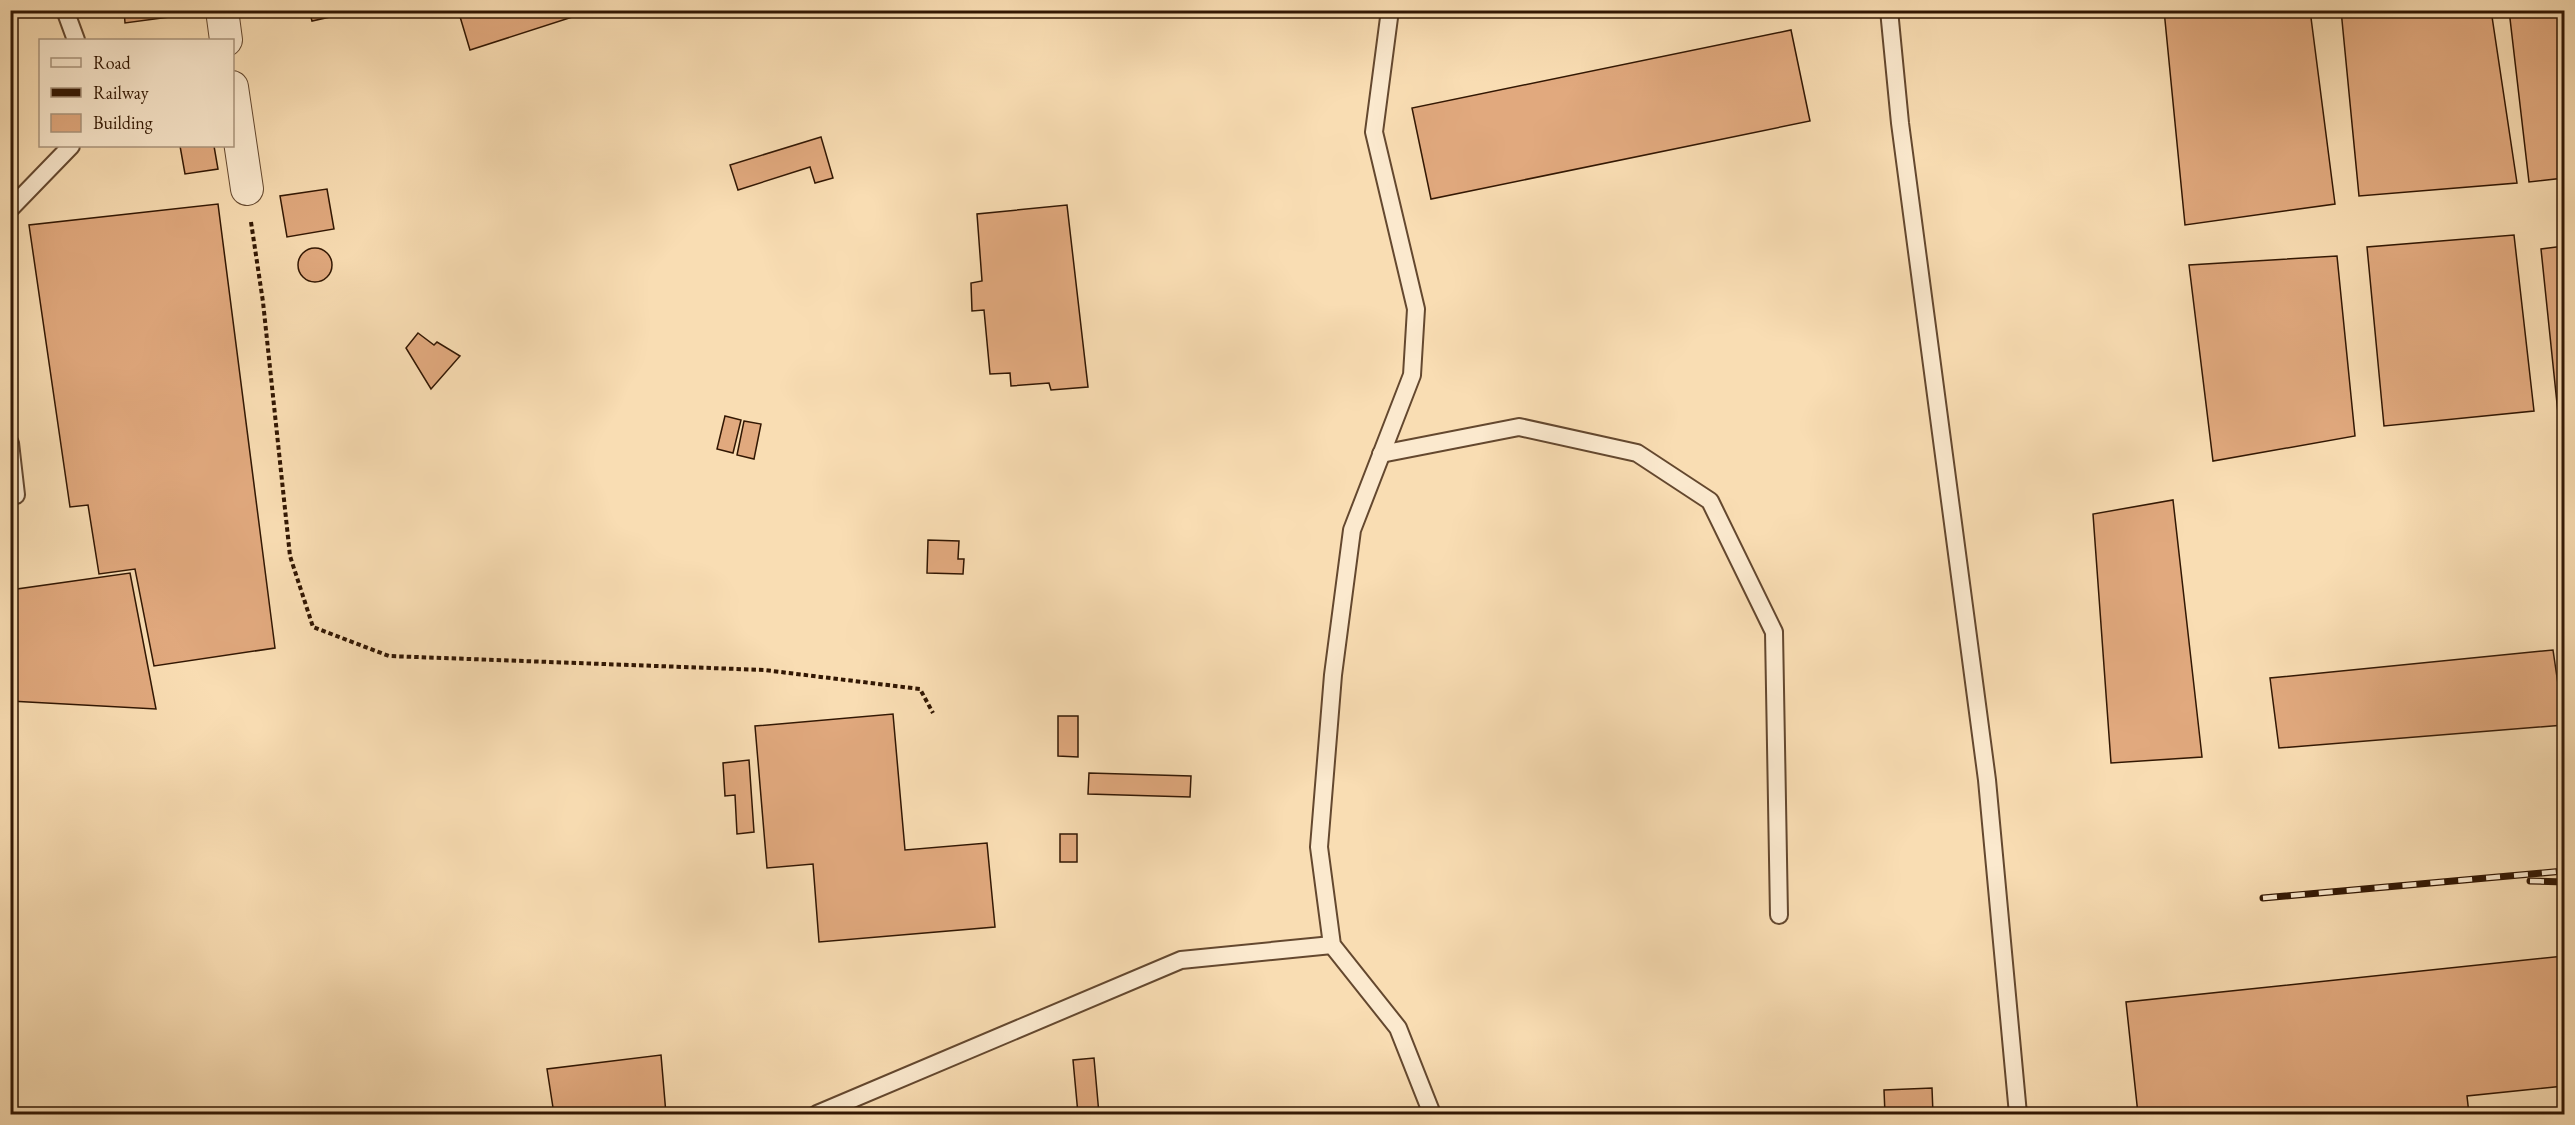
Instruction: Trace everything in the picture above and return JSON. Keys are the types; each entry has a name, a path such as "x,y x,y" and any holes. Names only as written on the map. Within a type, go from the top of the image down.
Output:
{"street":[{"path":"222,10 226,39"},
{"path":"234,101 247,189"}],"lane":[{"path":"65,10 76,39"},
{"path":"1390,10 1374,132 1416,309 1412,375 1352,530 1333,675 1319,847 1332,945 1398,1028 1432,1114"},
{"path":"1889,10 1900,123 1987,780 2018,1114"},
{"path":"10,209 70,147"},
{"path":"1381,454 1519,427 1637,453 1710,501 1774,633 1779,915"},
{"path":"10,443 16,495"},
{"path":"817,1114 1181,960 1332,945"}],"path":[{"path":"247,189 264,313 290,556 313,627 389,656 764,670 920,689 933,712"}],"building":[{"path":"124,10 199,10 199,13 125,23"},
{"path":"309,10 361,10 312,21"},
{"path":"458,10 594,10 470,50"},
{"path":"2164,10 2310,10 2335,204 2185,225"},
{"path":"2341,10 2491,10 2517,183 2359,196"},
{"path":"2509,10 2564,10 2564,178 2529,182"},
{"path":"1791,30 1810,121 1431,199 1412,108"},
{"path":"821,137 833,178 815,183 810,167 738,190 730,165"},
{"path":"180,147 214,147 218,169 185,174"},
{"path":"327,189 334,229 287,237 280,196"},
{"path":"218,204 275,648 154,666 135,569 99,574 88,505 70,507 29,225"},
{"path":"1067,205 1088,387 1051,390 1049,383 1011,386 1010,373 990,374 984,310 972,311 971,283 982,281 977,214"},
{"path":"2514,235 2534,411 2384,426 2367,247"},
{"path":"2564,246 2564,471 2541,249"},
{"path":"315,248 327,253 332,265 327,277 315,282 303,277 298,265 303,253"},
{"path":"2337,256 2355,436 2213,461 2189,265"},
{"path":"418,333 434,345 437,342 460,356 431,389 406,348"},
{"path":"725,416 741,420 733,453 717,449"},
{"path":"744,421 761,424 754,459 737,455"},
{"path":"2173,500 2202,757 2111,763 2093,514"},
{"path":"928,540 959,541 958,559 964,559 963,574 927,573"},
{"path":"130,573 156,709 10,701 10,590"},
{"path":"2553,650 2564,725 2279,748 2270,678"},
{"path":"893,714 905,850 987,843 995,927 819,942 813,864 767,868 755,726"},
{"path":"1058,716 1078,716 1078,757 1058,756"},
{"path":"749,760 754,832 737,834 735,795 725,796 723,763"},
{"path":"1089,773 1191,776 1190,797 1088,794"},
{"path":"1060,834 1077,834 1077,862 1060,862"},
{"path":"2564,956 2564,1086 2467,1096 2469,1114 2138,1114 2126,1002"},
{"path":"661,1055 666,1114 554,1114 547,1069"},
{"path":"1094,1058 1099,1114 1078,1114 1073,1060"},
{"path":"1932,1088 1933,1114 1885,1114 1884,1090"}],"railway":[{"path":"2263,898 2564,871"},
{"path":"2530,881 2564,882"}]}
